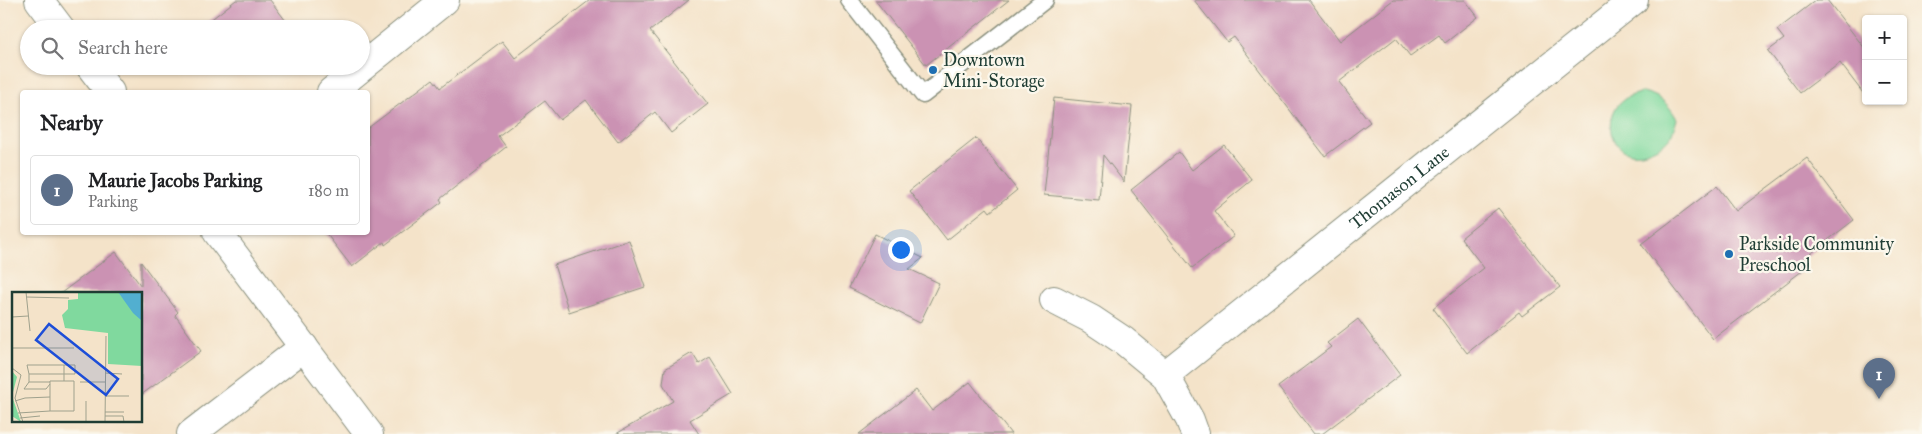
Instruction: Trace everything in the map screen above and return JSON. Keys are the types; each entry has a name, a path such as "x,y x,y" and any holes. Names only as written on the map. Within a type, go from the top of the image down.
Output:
{"street":[{"path":"39,0 54,20"},
{"path":"370,61 445,0"},
{"name":"Thomason Lane","path":"1165,375 1634,0"},
{"path":"97,75 108,90"},
{"path":"333,90 352,75"},
{"path":"219,235 369,434"},
{"path":"1054,300 1124,341 1165,375 1190,420 1195,434"},
{"path":"191,434 304,347"}],"lane":[{"path":"849,0 923,95 1045,0"}],"green space":[{"path":"1643,92 1663,101 1677,119 1671,135 1662,145 1637,153 1626,151 1618,145 1613,136 1611,125 1613,114 1619,104 1628,97"}],"building":[{"path":"236,0 270,0 285,20 210,20"},
{"path":"590,0 689,0 650,31 708,104 671,133 655,112 618,142 586,100 560,120 545,101 498,136 506,147 440,199 442,202 385,245 384,242 352,267 327,235 370,235 370,126 433,79 440,88 502,41 515,58"},
{"path":"875,0 1009,0 926,65"},
{"path":"1194,0 1309,0 1340,41 1393,0 1465,0 1478,17 1445,43 1439,35 1410,56 1396,38 1339,82 1370,122 1325,156 1234,37 1227,42"},
{"path":"1816,0 1827,0 1862,45 1862,92 1840,63 1800,93 1768,51 1784,39 1777,30"},
{"path":"1054,98 1132,106 1124,182 1103,155 1099,200 1044,195"},
{"path":"976,138 1017,190 990,212 987,208 947,240 909,191"},
{"path":"1224,145 1252,180 1214,211 1234,236 1192,268 1131,190 1179,152 1192,170"},
{"name":"Parkside Community Preschool","path":"1807,158 1854,220 1797,264 1802,271 1713,339 1641,244 1717,186 1736,211"},
{"path":"1498,208 1560,287 1522,316 1519,312 1467,353 1433,308 1484,268 1461,238"},
{"path":"875,234 923,258 909,269 939,283 920,323 849,288"},
{"path":"629,240 645,287 569,312 554,265"},
{"path":"116,252 141,286 141,262 178,312 175,315 201,351 142,394 142,292 62,292"},
{"path":"1358,319 1400,375 1322,434 1314,434 1278,387 1331,347 1327,343"},
{"path":"692,353 699,364 710,357 733,394 690,420 699,434 616,434 673,401 663,384 665,369"},
{"path":"970,382 1011,434 859,434 916,390 932,411"}],"place":[{"name":"Downtown Mini-Storage","path":"933,70"},
{"name":"Parkside Community Preschool","path":"1729,254"},
{"name":"Maurie Jacobs Parking","path":"1879,399"}]}
